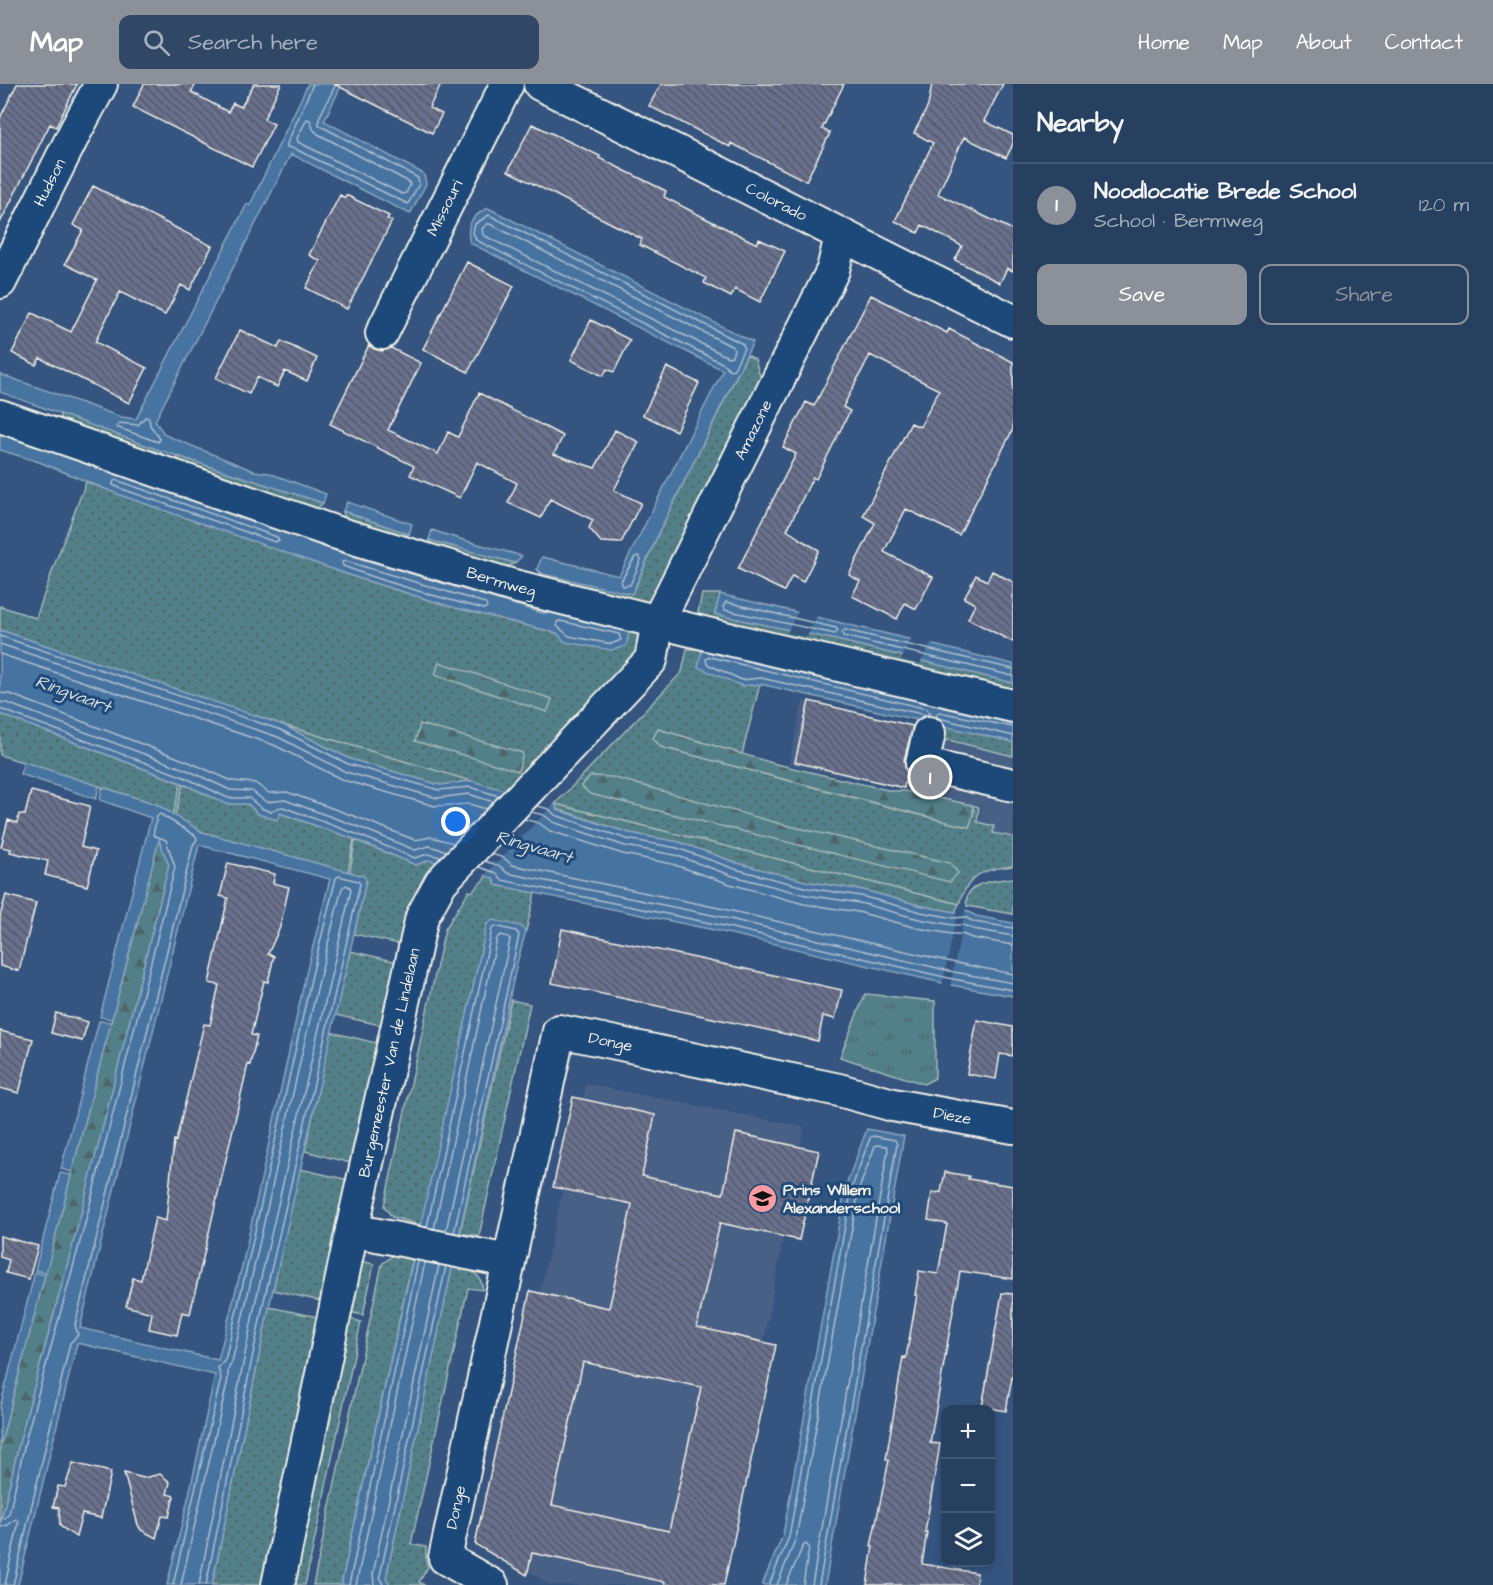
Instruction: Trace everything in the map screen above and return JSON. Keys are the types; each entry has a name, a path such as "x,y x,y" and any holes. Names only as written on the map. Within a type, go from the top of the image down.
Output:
{"street":[{"name":"Hudson","path":"0,282 101,84"},
{"name":"Missouri","path":"382,333 507,84"},
{"name":"Colorado","path":"540,84 690,156 841,236 1013,321"},
{"name":"Amazone","path":"658,621 833,270 841,236"},
{"name":"Bermweg","path":"0,416 381,547 510,585 1013,706"},
{"name":"Burgemeester Van de Lindelaan","path":"278,1585 352,1230 423,917 441,882 651,660 658,621"},
{"path":"929,733 922,764 1013,784"},
{"name":"Donge","path":"492,1585 445,1558 559,1031 839,1090 893,1105"},
{"name":"Dieze","path":"893,1105 1013,1127"},
{"path":"352,1230 467,1255 508,1261"}],"shaded area":[{"path":"803,701 1013,756 1013,839 976,831 982,806 789,764"},
{"path":"586,1084 804,1127 718,1585 550,1585 485,1543"}],"green space":[{"path":"747,355 755,359 762,383 653,597 645,605 546,580 537,569 543,574 636,586 659,532"},
{"path":"59,413 162,451 151,459 63,428"},
{"path":"0,425 639,633 635,654 506,792 283,725 0,630 0,606 36,618 86,482 358,578 452,607 557,633 552,613 542,613 345,554 0,433"},
{"path":"177,456 323,503 311,514 181,470"},
{"path":"343,511 409,534 395,542 346,525"},
{"path":"429,540 515,563 499,572 433,555"},
{"path":"702,594 720,594 715,614 837,640 1013,683 1013,698 697,617"},
{"path":"703,640 934,695 932,704 703,649 741,686 760,684 742,754 658,729 661,747 969,827 974,811 972,805 979,807 977,822 994,826 993,833 1013,837 1013,866 985,871 978,875 967,886 959,904 555,804 682,672 687,649 702,649"},
{"path":"439,662 552,699 547,712 435,675"},
{"path":"0,714 181,783 173,815 156,804 0,755"},
{"path":"935,723 1013,742 1013,756 932,736"},
{"path":"420,724 523,753 518,771 415,741"},
{"path":"283,725 471,781 440,785 350,759"},
{"path":"658,729 776,764 892,791 905,791 972,805 972,819 969,827 955,824 661,747 653,738"},
{"path":"591,776 612,777 781,824 950,863 958,873 950,882 590,794 581,786"},
{"path":"183,784 227,804 248,804 258,814 277,819 279,813 354,839 348,872 202,832 175,816"},
{"path":"555,804 959,904 955,912 922,906 863,890 809,882 737,863 679,842 629,833 557,809"},
{"path":"159,839 169,865 0,1525 0,1446"},
{"path":"355,840 416,865 429,860 443,863 403,945 354,934 366,881 350,872"},
{"path":"487,876 493,878 496,885 535,893 526,931 520,926 487,924 421,1225 392,1217 384,1206 445,929 469,891 472,892"},
{"path":"1013,878 1013,914 967,906 967,898 975,887 990,881"},
{"path":"350,951 398,962 385,1026 335,1015"},
{"path":"865,994 935,1001 935,1078 924,1084 840,1057"},
{"path":"511,1000 530,1004 479,1236 460,1233"},
{"path":"331,1032 380,1044 354,1164 305,1151"},
{"path":"300,1169 344,1179 350,1183 325,1302 273,1290"},
{"path":"395,1254 413,1257 342,1581 343,1585 313,1585 382,1264"},
{"path":"360,1261 374,1264 363,1315 349,1312"},
{"path":"452,1267 473,1272 482,1283 483,1290 468,1288 411,1544 426,1547 428,1567 419,1582 424,1585 390,1585 386,1578"},
{"path":"269,1307 323,1318 263,1585 212,1585"},
{"path":"348,1318 361,1322 305,1585 290,1585"}],"water":[{"path":"308,84 342,84 324,121 424,174 426,184 410,214 291,154 155,421 165,435 254,471 269,473 326,494 323,503 162,451 0,392 0,374 121,417 136,419 247,204 250,205"},
{"path":"488,208 753,342 659,532 632,594 543,574 537,569 542,557 619,576 723,370 470,243 468,231 471,222"},
{"path":"0,433 345,554 542,613 552,613 625,629 629,632 626,646 612,650 565,642 557,633 452,607 358,578 120,495 39,462 0,450"},
{"path":"347,502 412,524 409,534 343,511"},
{"path":"432,530 522,556 515,563 429,540"},
{"path":"720,594 1013,664 1013,683 837,640 715,614"},
{"name":"Ringvaart","path":"0,630 283,725 350,759 440,785 471,781 555,804 557,810 629,833 679,842 737,863 809,882 863,890 922,906 955,912 966,910 976,916 1013,923 1013,996 951,985 714,930 496,885 493,878 429,860 416,865 354,839 280,813 277,820 258,814 248,804 227,804 182,783 0,714"},
{"path":"702,649 1013,721 1013,742 760,684 742,686 698,667"},
{"path":"24,762 99,786 96,799 20,774"},
{"path":"102,787 156,804 202,832 364,876 366,881 269,1307 212,1585 167,1585 215,1375 77,1343 18,1585 0,1585 0,1525 169,865 159,840 112,1019 100,1017 151,818 100,800","holes":["199,845 330,879 306,974 242,1266 218,1360 80,1328"]},
{"path":"493,920 520,926 526,931 517,963 386,1578 390,1585 343,1585 342,1581 487,924"},
{"path":"99,1021 111,1022 72,1172 61,1169"},
{"path":"867,1129 904,1136 825,1585 762,1585 783,1535 846,1185"},
{"path":"60,1173 71,1175 46,1273 35,1270"},
{"path":"35,1272 45,1275 0,1446 0,1407"}],"pier":[{"path":"799,609 818,614 807,637 787,633"},
{"path":"912,637 932,641 920,664 901,660"},
{"path":"506,790 555,803 482,878 435,864"},
{"path":"966,907 950,988 942,986 958,908"}],"building":[{"path":"17,84 77,84 56,127 50,124 0,223 0,118"},
{"path":"144,84 196,84 191,92 228,112 233,103 241,107 254,84 281,84 264,119 274,124 252,167 133,107"},
{"path":"334,84 441,84 429,108 442,114 432,133"},
{"path":"661,84 844,84 822,129 830,133 806,181 731,143 730,147 649,106"},
{"path":"932,84 1003,84 984,121 1013,135 1013,144 1006,158 964,137 938,194 1013,230 1013,271 1007,268 1000,283 955,260 962,246 922,225 918,233 895,221 933,143 914,133 928,106"},
{"path":"532,124 666,191 664,197 703,217 757,244 759,239 785,251 760,302 735,289 731,297 704,283 706,278 640,245 642,239 508,171"},
{"path":"93,186 212,246 190,290 181,285 165,315 120,292 95,342 147,368 129,403 40,358 36,365 12,353 32,313 71,332 97,280 65,264 83,230 73,225"},
{"path":"340,195 345,198 346,195 389,216 387,219 392,221 347,309 306,288 320,261 309,255"},
{"path":"467,262 514,286 468,372 423,349"},
{"path":"871,295 947,333 949,329 1013,362 1013,429 959,535 906,509 884,552 933,577 916,609 905,603 897,619 852,596 860,581 849,575 875,523 863,516 911,423 920,427 939,390 870,355 843,407 850,411 816,479 813,477 787,530 819,550 803,582 792,576 784,591 738,569 796,454 783,447 806,402 814,406"},
{"path":"591,320 630,340 614,372 607,369 603,376 571,360"},
{"path":"240,330 278,348 281,341 317,358 307,381 285,371 277,387 257,377 249,394 216,378"},
{"path":"369,345 382,351 391,348 421,363 388,430 438,454 448,432 458,437 479,393 563,436 554,454 595,468 615,430 639,442 614,490 641,503 621,543 601,542 589,528 593,520 550,499 541,518 508,503 517,483 477,462 460,498 410,475 414,466 330,424"},
{"path":"667,367 699,383 676,431 643,415"},
{"path":"992,571 1013,582 1013,642 968,619 975,604 964,598 976,575 987,581"},
{"path":"809,701 913,726 904,760 907,773 904,788 795,762"},
{"path":"31,791 90,806 81,847 96,851 87,886 45,875 48,861 10,852 11,849 1,847 8,820 17,823 19,814 25,815"},
{"path":"228,863 275,874 273,883 289,887 280,927 268,954 274,956 268,982 264,981 251,1035 257,1036 250,1065 248,1064 190,1314 182,1312 177,1335 149,1329 152,1313 126,1306 133,1278 141,1280 155,1218 166,1221 174,1140 176,1141 204,1024 210,1025 219,985 209,983 228,898 220,896"},
{"path":"6,895 36,903 19,971 0,966 0,916"},
{"path":"562,929 842,990 835,1019 823,1016 818,1041 552,983"},
{"path":"56,1013 88,1022 82,1041 51,1033"},
{"path":"977,1020 1013,1027 1013,1056 1000,1054 996,1079 967,1074"},
{"path":"0,1031 33,1039 19,1093 0,1088"},
{"path":"573,1097 655,1115 642,1176 723,1194 736,1133 819,1151 799,1240 720,1223 697,1327 776,1345 724,1585 665,1585 665,1582 532,1553 527,1575 475,1544 530,1291 609,1308 619,1264 632,1204 553,1187","holes":["583,1362 701,1387 669,1531 552,1505"]},
{"path":"945,1172 969,1176 968,1179 1013,1186 1013,1279 960,1271 930,1443 940,1444 922,1564 977,1573 976,1585 867,1585 873,1546 871,1546 889,1460 886,1459 903,1357 906,1358 919,1271 938,1274 947,1224 928,1220 932,1193 941,1192"},
{"path":"0,1236 38,1246 29,1279 6,1273 9,1260 0,1257"},
{"path":"1002,1293 1013,1294 1013,1372 1006,1411 995,1409 995,1405 982,1405"},
{"path":"73,1463 111,1472 101,1518 82,1514 76,1537 60,1526 59,1508 53,1507 58,1486 65,1487"},
{"path":"124,1473 144,1478 160,1474 170,1482 167,1494 174,1496 169,1517 162,1516 156,1538 141,1530 138,1525"}],"place":[{"name":"Noodlocatie Brede School","path":"930,777"},
{"name":"Prins Willem Alexanderschool","path":"762,1199"}]}
